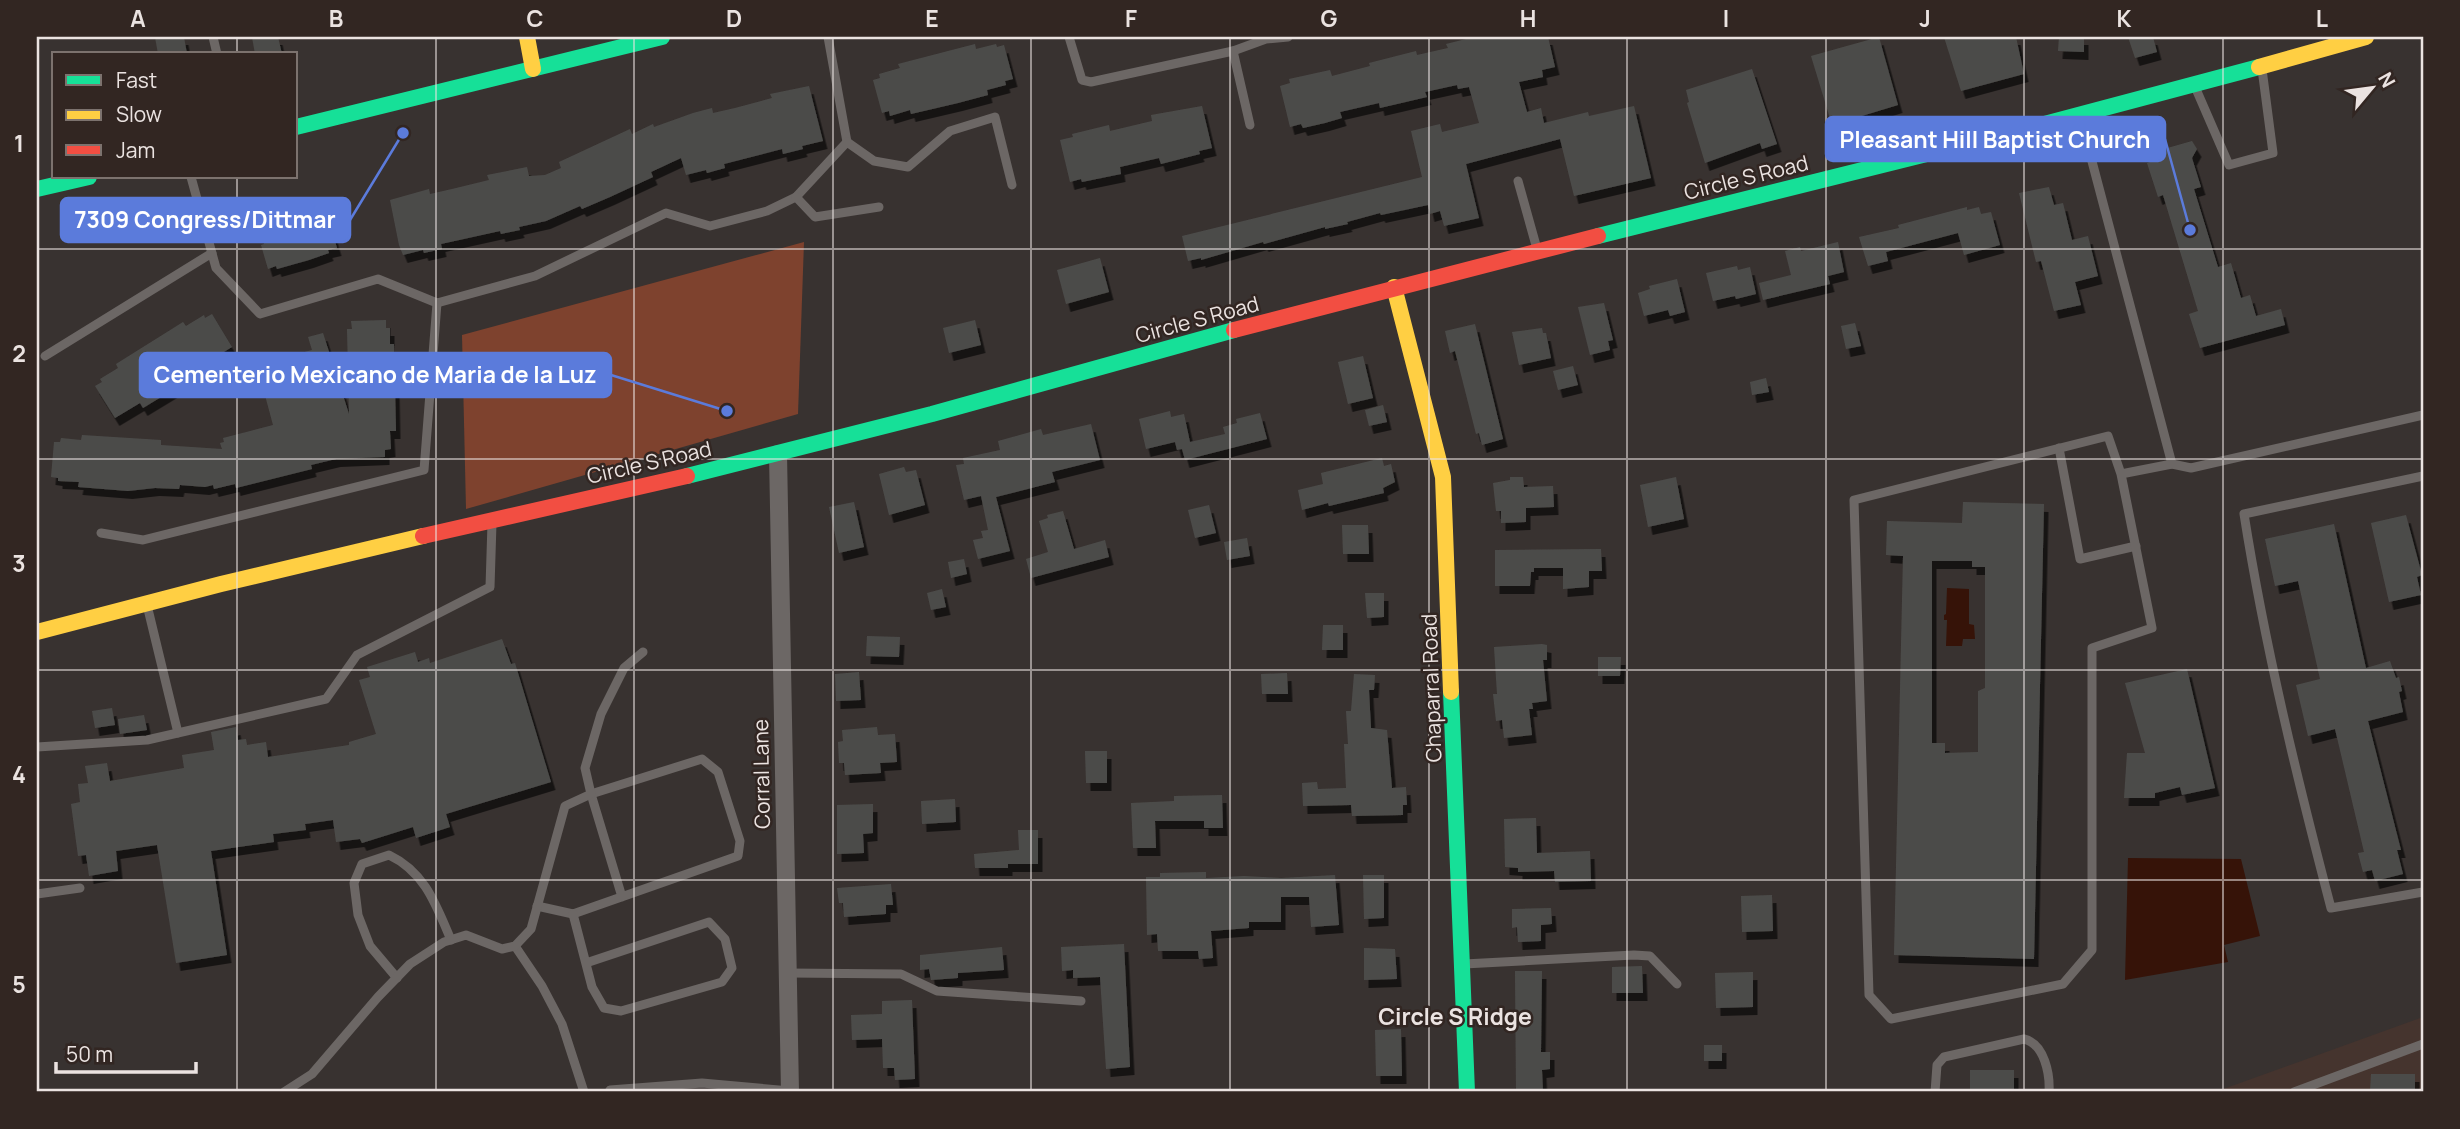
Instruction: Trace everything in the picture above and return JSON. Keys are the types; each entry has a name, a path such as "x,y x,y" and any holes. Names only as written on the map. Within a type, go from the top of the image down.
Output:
{"street":[{"path":"527,37 533,69"},
{"path":"298,127 662,37"},
{"name":"Circle S Road","path":"37,632 146,603 778,454 1394,287 2195,85 2366,37"},
{"path":"37,189 85,178"},
{"name":"Chaparral Road","path":"1394,287 1443,477 1468,1092"},
{"name":"Corral Lane","path":"778,454 790,1092"}],"lane":[{"path":"828,37 847,142 874,160 908,167 950,131 995,117 1012,186"},
{"path":"1069,37 1082,80 1091,82 1233,51 1266,39 1288,37"},
{"path":"1233,51 1250,125"},
{"path":"2195,85 2229,165 2273,153 2261,67"},
{"path":"2080,114 2172,464"},
{"path":"191,178 216,268 260,314 378,279 437,303 535,276 666,213 710,226 767,211 796,197 847,142"},
{"path":"1518,181 1537,251"},
{"path":"796,197 815,217 879,206"},
{"path":"45,356 212,253"},
{"path":"101,533 143,540 424,470 437,303"},
{"path":"2120,474 2172,464 2192,468 2423,415"},
{"path":"2108,436 2120,474 2152,628 2092,648 2092,950 2063,984 1891,1019 1869,995 1854,500 2108,436"},
{"path":"2059,448 2080,559 2136,546"},
{"path":"2423,476 2244,514 2258,600 2332,908 2423,892"},
{"path":"37,747 147,740 326,699 357,655 490,587 492,520"},
{"path":"146,603 178,733"},
{"path":"622,897 591,794 586,768 601,713 624,668 643,652"},
{"path":"284,1092 312,1074 410,964 444,942 466,935 502,949 515,946 531,929 537,906 565,806 591,794 702,759 718,772 740,841 738,856 573,914 537,906"},
{"path":"397,978 370,946 358,915 354,883 362,864 389,855 405,863 425,884 452,940"},
{"path":"37,894 80,888"},
{"path":"573,914 592,987 604,1008 621,1011 722,982 732,968 725,939 709,922 586,963"},
{"path":"515,946 542,986 562,1024 584,1092"},
{"path":"1462,964 1650,956 1677,984"},
{"path":"788,972 901,974 937,991 1081,1001"},
{"path":"1936,1092 1937,1065 1944,1057 2024,1039 2036,1046 2041,1054 2049,1080 2049,1092"},
{"path":"2294,1092 2423,1044"},
{"path":"609,1092 645,1086 702,1083 790,1092"}],"shaded area":[{"path":"804,242 798,414 466,509 462,335"},
{"path":"1947,588 1969,589 1969,624 1974,625 1975,639 1963,639 1962,646 1946,646 1947,620 1944,620 1944,615"},
{"path":"2128,858 2241,859 2260,936 2224,945 2228,962 2125,980"},
{"path":"2423,1017 2423,1092 2215,1092"}],"building":[{"path":"155,37 184,37 187,52 158,52"},
{"path":"252,37 278,37 282,52 255,52"},
{"path":"1474,37 1548,37 1555,67 1542,70 1543,77 1519,82 1527,112 1541,108 1544,123 1588,112 1589,116 1634,106 1651,178 1574,196 1560,139 1466,164 1479,218 1444,226 1440,211 1430,214 1428,205 1381,215 1380,213 1347,222 1348,224 1325,227 1201,260 1188,261 1182,236 1422,177 1411,131 1440,124 1442,132 1479,123 1469,87 1458,89 1457,85 1425,92 1427,97 1380,108 1379,103 1340,112 1342,118 1325,123 1303,128 1301,124 1290,127 1280,86 1290,83 1289,79 1330,70 1332,76 1416,51 1417,55 1448,48 1446,44"},
{"path":"1879,37 1898,105 1832,125 1811,56"},
{"path":"1944,37 2016,37 2024,74 1961,91"},
{"path":"2059,37 2084,37 2084,52 2058,51"},
{"path":"2128,37 2153,37 2157,52 2135,58"},
{"path":"975,44 976,49 996,44 997,47 1004,45 1013,79 1005,81 1006,85 987,90 988,95 958,103 911,114 910,110 890,116 889,111 882,113 873,80 880,78 879,74 900,68 898,64"},
{"path":"1752,69 1777,144 1762,149 1760,143 1705,163 1687,103 1686,90"},
{"path":"809,86 823,141 783,154 782,149 724,164 725,168 707,173 706,170 686,175 681,158 651,172 653,177 582,209 580,206 546,221 519,227 520,230 501,234 500,231 441,244 442,249 403,255 390,200 429,189 430,194 452,189 489,180 487,175 527,167 529,176 545,175 561,168 559,162 630,129 632,134 653,124 654,127 693,113 712,108 713,113 735,108 772,98 770,94"},
{"path":"1202,106 1212,148 1199,151 1200,154 1161,164 1159,158 1120,167 1121,174 1070,182 1060,140 1073,137 1072,134 1109,125 1110,131 1152,121 1151,115"},
{"path":"2192,141 2197,149 2192,158 2201,187 2194,189 2218,267 2231,263 2241,298 2250,295 2256,316 2281,309 2285,325 2200,348 2189,314 2198,311 2163,195 2158,197 2147,163 2159,159 2157,151"},
{"path":"2049,187 2054,205 2063,203 2072,240 2088,236 2098,276 2075,282 2081,305 2054,311 2041,261 2036,262 2019,193"},
{"path":"1967,207 1967,210 1979,207 1981,214 1991,212 2000,245 1964,255 1958,233 1886,252 1888,261 1868,266 1859,237"},
{"path":"314,208 315,212 323,209 337,248 309,260 268,269 261,245 264,244 260,228 267,226 266,222"},
{"path":"1838,242 1844,272 1828,276 1830,284 1763,300 1759,283 1791,275 1785,251 1800,247 1801,251"},
{"path":"1100,258 1109,292 1066,304 1057,270"},
{"path":"1737,266 1738,270 1750,267 1756,294 1713,301 1706,273"},
{"path":"1677,279 1685,312 1670,316 1668,310 1644,316 1638,293 1650,289 1649,286"},
{"path":"1604,303 1613,340 1608,341 1610,350 1590,355 1578,307"},
{"path":"212,314 232,347 204,364 209,368 143,408 140,403 115,418 95,386 102,382 100,379 118,368 116,364 183,322 186,326 204,315 205,318"},
{"path":"386,320 386,328 390,328 390,344 394,344 396,431 390,431 391,449 385,450 385,457 336,459 311,465 312,469 236,488 235,484 214,489 213,485 180,485 179,489 128,491 78,487 79,482 58,481 58,478 51,477 54,442 60,442 61,438 81,440 82,435 161,440 161,445 222,449 220,443 224,442 223,438 273,425 262,384 253,387 246,361 266,355 268,362 312,350 308,337 323,333 349,414 347,329 352,329 351,321"},
{"path":"975,320 981,345 949,353 943,328"},
{"path":"1855,323 1861,346 1846,349 1841,326"},
{"path":"1475,324 1503,439 1482,445 1479,433 1476,434 1455,351 1450,353 1445,331"},
{"path":"1542,328 1543,333 1546,333 1551,358 1519,365 1512,332"},
{"path":"1363,356 1373,398 1348,404 1338,362"},
{"path":"1573,366 1578,385 1558,390 1553,371"},
{"path":"1766,378 1769,392 1752,395 1750,382"},
{"path":"1383,405 1387,422 1369,426 1365,410"},
{"path":"1170,411 1171,417 1184,414 1190,442 1225,434 1223,427 1237,423 1236,419 1260,413 1267,439 1185,460 1182,449 1177,450 1175,442 1146,449 1139,419"},
{"path":"1091,424 1100,460 1052,472 1055,482 996,497 1010,551 978,559 973,540 983,538 981,531 988,530 981,496 964,500 956,465 964,464 963,458 1000,450 998,441 1041,429 1043,435"},
{"path":"1382,458 1384,466 1391,464 1395,482 1383,488 1384,493 1302,510 1298,490 1323,484 1321,473"},
{"path":"904,467 906,472 916,470 925,505 889,515 879,474"},
{"path":"1510,477 1523,477 1524,487 1553,486 1554,507 1526,508 1526,522 1501,523 1501,511 1496,511 1493,483 1510,480"},
{"path":"1676,477 1684,519 1648,527 1640,485"},
{"path":"854,502 864,547 839,553 829,507"},
{"path":"1963,502 2044,504 2034,959 1894,955 1903,556 1886,555 1887,521 1962,523","holes":["1932,561 1972,561 1972,567 1985,567 1985,688 1978,691 1978,752 1945,753 1945,743 1932,743"]},
{"path":"1209,505 1216,533 1195,538 1188,510"},
{"path":"1063,511 1074,549 1105,540 1109,557 1031,578 1026,559 1048,552 1039,521 1048,518 1047,515"},
{"path":"2406,515 2422,575 2417,577 2421,595 2389,602 2371,523"},
{"path":"2334,524 2366,668 2390,661 2396,678 2399,677 2402,691 2399,692 2403,712 2368,721 2401,850 2397,850 2403,874 2375,881 2372,870 2363,872 2358,853 2364,852 2335,729 2308,736 2296,685 2320,679 2298,581 2275,586 2265,539"},
{"path":"1342,525 1368,525 1369,554 1343,554"},
{"path":"1247,538 1250,556 1227,560 1224,542"},
{"path":"1601,549 1602,571 1589,571 1589,587 1563,589 1563,568 1534,568 1530,586 1495,586 1495,550"},
{"path":"964,559 967,574 951,578 948,562"},
{"path":"942,589 946,607 931,610 927,593"},
{"path":"1365,593 1384,593 1384,617 1367,618"},
{"path":"1323,625 1343,625 1343,650 1322,650"},
{"path":"867,636 900,637 899,657 866,656"},
{"path":"502,639 511,664 515,663 551,782 446,814 450,827 416,838 413,827 362,843 360,839 336,842 333,820 305,824 306,830 273,834 274,842 211,851 227,955 176,963 157,845 116,851 118,871 89,876 86,855 78,856 71,804 80,802 78,784 88,783 85,766 107,763 110,781 184,768 182,755 214,750 211,732 236,727 238,740 246,739 247,745 266,742 268,757 349,745 349,742 376,734 359,680 370,677 367,667 415,652 418,662 429,658 430,663"},
{"path":"1547,645 1547,660 1543,660 1547,701 1532,703 1533,709 1529,709 1532,735 1504,738 1502,720 1496,721 1493,694 1497,694 1494,647"},
{"path":"1598,657 1621,657 1620,676 1598,676"},
{"path":"2187,669 2215,788 2182,795 2180,787 2155,793 2155,798 2124,798 2127,753 2145,753 2125,683"},
{"path":"859,672 861,700 836,701 835,674"},
{"path":"1287,673 1288,694 1262,694 1261,674"},
{"path":"1354,674 1375,675 1374,690 1369,690 1371,728 1387,730 1392,788 1406,787 1407,805 1403,805 1403,815 1352,816 1351,805 1303,806 1302,783 1317,782 1318,789 1346,788 1346,711 1351,711"},
{"path":"112,708 115,725 95,728 92,711"},
{"path":"144,715 147,730 120,734 118,719"},
{"path":"877,727 878,735 895,734 897,762 880,763 881,773 845,775 844,763 839,763 838,742 843,741 842,730"},
{"path":"1085,751 1107,751 1107,783 1086,783"},
{"path":"1222,795 1223,828 1204,828 1204,821 1155,821 1156,848 1133,848 1131,803 1174,801 1174,796"},
{"path":"955,799 956,822 922,824 921,801"},
{"path":"873,804 873,833 863,834 864,853 837,854 837,805"},
{"path":"1536,818 1537,853 1590,851 1591,881 1555,882 1554,871 1518,872 1518,868 1505,867 1504,819"},
{"path":"1018,830 1038,830 1038,864 975,868 974,854 1019,850"},
{"path":"1206,872 1206,878 1335,875 1339,925 1311,927 1309,897 1281,897 1281,922 1249,922 1249,928 1211,931 1213,958 1199,959 1198,951 1158,951 1157,934 1147,935 1146,877 1160,877 1160,873"},
{"path":"1363,875 1384,875 1384,918 1364,919"},
{"path":"891,884 893,905 886,905 886,914 844,917 843,903 839,903 837,888"},
{"path":"1772,895 1773,931 1742,932 1741,896"},
{"path":"1551,908 1552,924 1541,925 1541,941 1518,942 1517,927 1512,928 1512,909"},
{"path":"1124,944 1130,1067 1106,1069 1100,977 1073,978 1073,970 1062,971 1061,947"},
{"path":"1002,947 1004,970 958,973 958,978 931,980 929,969 920,970 920,955"},
{"path":"1364,948 1395,949 1397,979 1364,980"},
{"path":"1642,966 1643,993 1612,993 1612,967"},
{"path":"1515,971 1542,971 1541,1052 1550,1052 1550,1069 1542,1070 1543,1092 1516,1092"},
{"path":"1753,972 1753,1007 1716,1008 1715,973"},
{"path":"912,1000 915,1079 895,1080 894,1068 883,1068 882,1039 852,1040 851,1015 882,1014 882,1001"},
{"path":"1401,1029 1402,1076 1376,1076 1375,1030"},
{"path":"1704,1045 1722,1045 1722,1061 1704,1061"},
{"path":"1970,1070 2014,1070 2014,1092 1970,1092"},
{"path":"2371,1074 2415,1074 2415,1092 2370,1092"}],"traffic: fast":[{"path":"298,127 662,37"},
{"path":"1598,236 2003,135 2259,67"},
{"path":"37,189 85,178"},
{"path":"687,476 932,414 1234,330"},
{"path":"1451,692 1467,1092"}],"traffic: slow":[{"path":"527,37 533,69"},
{"path":"2259,67 2366,37"},
{"path":"1394,287 1443,477 1451,692"},
{"path":"37,632 221,584 423,536"}],"traffic: jam":[{"path":"1234,330 1598,236"},
{"path":"423,536 687,476"}],"place":[{"name":"7309 Congress/Dittmar","path":"403,133"},
{"name":"Pleasant Hill Baptist Church","path":"2190,230"},
{"name":"Cementerio Mexicano de Maria de la Luz","path":"727,411"}],"district":[{"name":"Circle S Ridge","path":"1455,1016"}]}
